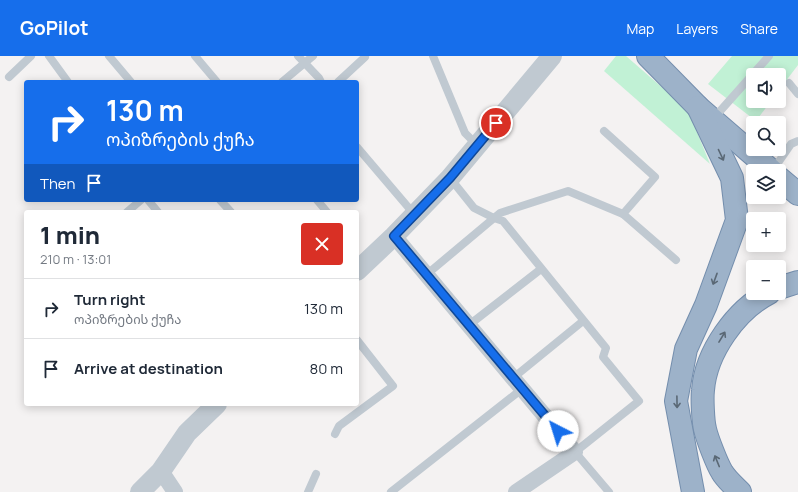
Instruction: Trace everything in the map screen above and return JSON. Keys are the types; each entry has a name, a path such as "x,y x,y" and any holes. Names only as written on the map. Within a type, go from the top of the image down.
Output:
{"highway":[{"path":"648,56 706,113 764,164"},
{"path":"693,492 676,401 686,349 706,305 737,220 732,178 706,113"},
{"path":"786,174 798,177"},
{"path":"786,184 798,194"},
{"path":"786,286 798,282"},
{"path":"740,492 722,472 705,429 702,390 713,355 732,323 747,307 757,300"}],"street":[{"path":"359,269 394,236 450,178 552,56"},
{"path":"394,236 575,452 516,492"},
{"path":"140,492 161,471 187,433 215,406"},
{"path":"161,471 175,492"}],"lane":[{"path":"9,77 31,56"},
{"path":"48,56 66,80"},
{"path":"109,56 129,80"},
{"path":"195,56 215,80"},
{"path":"298,56 320,80"},
{"path":"284,80 313,56"},
{"path":"432,56 465,133 477,145"},
{"path":"706,113 769,56"},
{"path":"340,80 365,57"},
{"path":"789,83 798,93"},
{"path":"604,131 655,177 623,214"},
{"path":"777,164 791,144 798,141"},
{"path":"359,149 414,214"},
{"path":"450,178 474,208 503,221 606,348 603,357 639,401 575,452 609,492"},
{"path":"426,275 500,213 568,191 623,214 676,260"},
{"path":"130,210 139,202"},
{"path":"150,202 156,210"},
{"path":"222,202 229,210"},
{"path":"319,202 325,210"},
{"path":"469,325 541,269"},
{"path":"391,492 518,384 583,321"},
{"path":"335,434 339,426 393,386 359,343"},
{"path":"308,492 316,474"}],"green space":[{"path":"616,56 626,56 688,110 710,164 604,71"},
{"path":"732,56 798,56 798,65 786,81 786,68 746,68 746,108 766,108 760,116 750,116 708,84"}],"route":[{"path":"496,123 450,178 394,236 558,431"}]}
